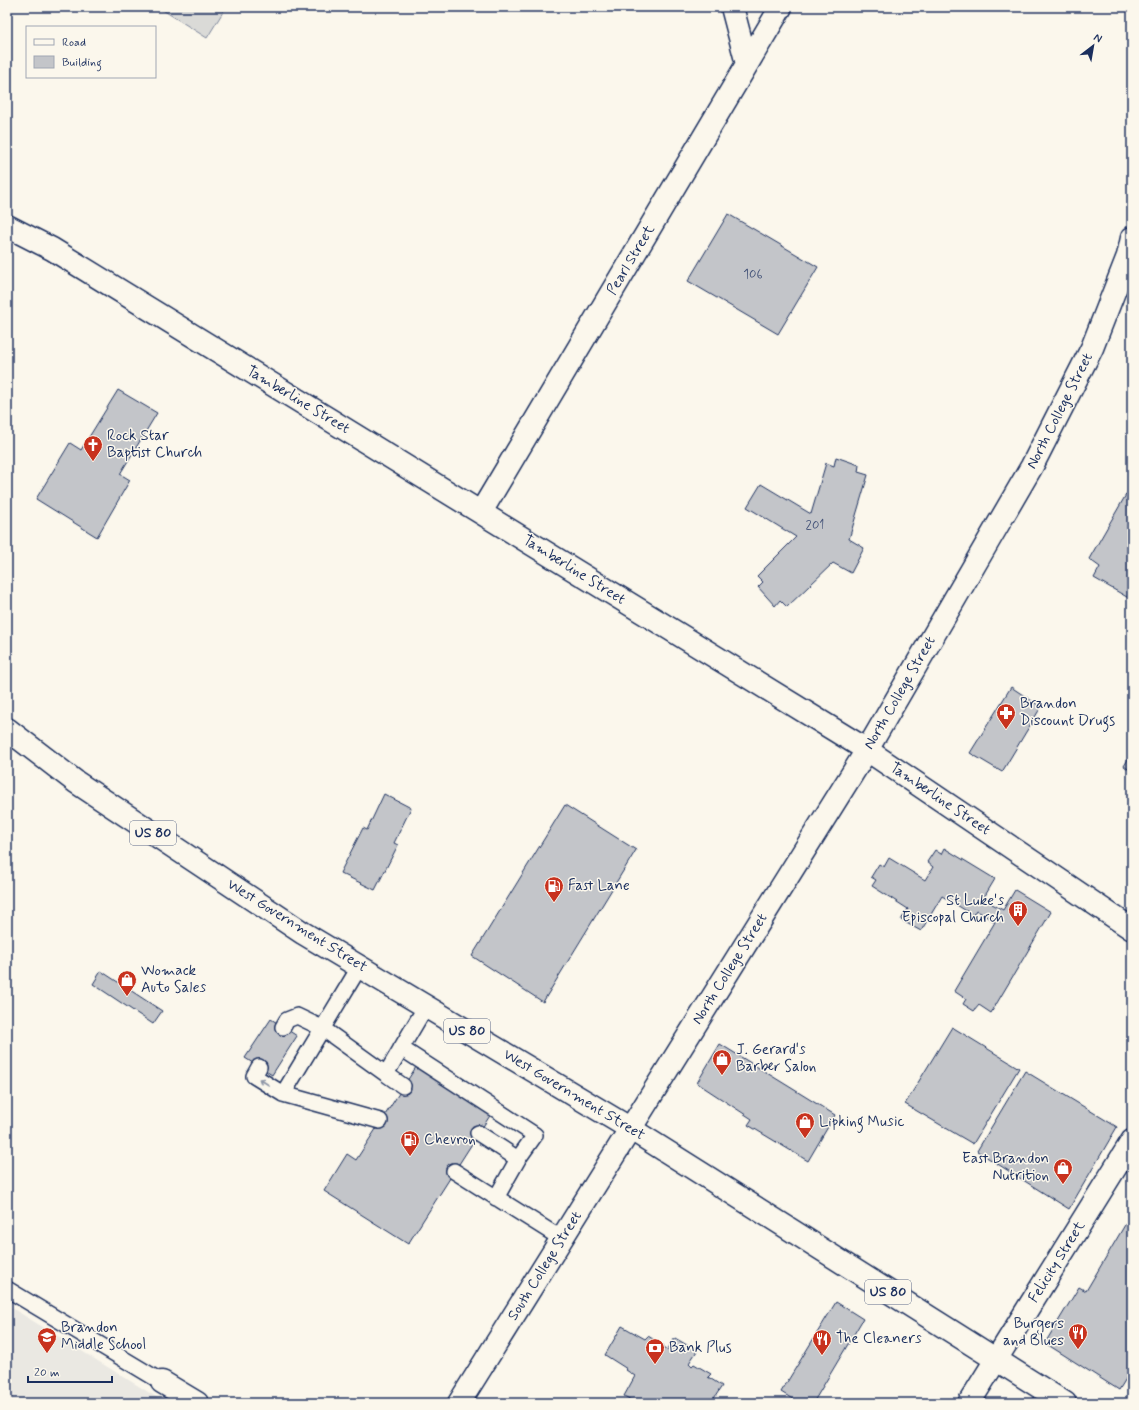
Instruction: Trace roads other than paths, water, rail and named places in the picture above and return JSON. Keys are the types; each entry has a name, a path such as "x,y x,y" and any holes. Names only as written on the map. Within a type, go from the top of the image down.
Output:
{"main road":[{"path":"732,7 747,64"},
{"name":"Pearl Street","path":"481,512 781,7"},
{"name":"Tamberline Street","path":"7,226 58,253 867,750 1132,929"},
{"name":"North College Street","path":"631,1129 867,750 1036,459 1092,348 1128,256 1132,238"},
{"name":"West Government Street","path":"7,729 76,782 303,933 631,1129 1064,1403"},
{"name":"South College Street","path":"459,1403 631,1129"},
{"name":"Felicity Street","path":"969,1403 1132,1141"},
{"path":"162,1382 197,1403"}],"lane":[{"path":"283,1094 360,966"},
{"path":"386,1074 426,1006"},
{"path":"283,1027 287,1020 296,1016 322,1028 403,1086"},
{"path":"402,1048 535,1136 518,1160 496,1198"},
{"path":"259,1067 254,1076 283,1094 380,1121"},
{"path":"478,1133 518,1160"},
{"path":"454,1171 562,1239"},
{"path":"7,1290 162,1382"}],"place":[{"name":"Rock Star Baptist Church","path":"93,462"},
{"name":"Brandon Discount Drugs","path":"1006,730"},
{"name":"Fast Lane","path":"554,903"},
{"name":"St Luke's Episcopal Church","path":"1018,927"},
{"name":"Womack Auto Sales","path":"127,997"},
{"name":"J. Gerard's Barber Salon","path":"722,1076"},
{"name":"Lipking Music","path":"805,1139"},
{"name":"Chevron","path":"410,1157"},
{"name":"East Brandon Nutrition","path":"1063,1185"},
{"name":"Burgers and Blues","path":"1078,1350"},
{"name":"Brandon Middle School","path":"47,1354"},
{"name":"The Cleaners","path":"822,1356"},
{"name":"Bank Plus","path":"655,1365"}]}
